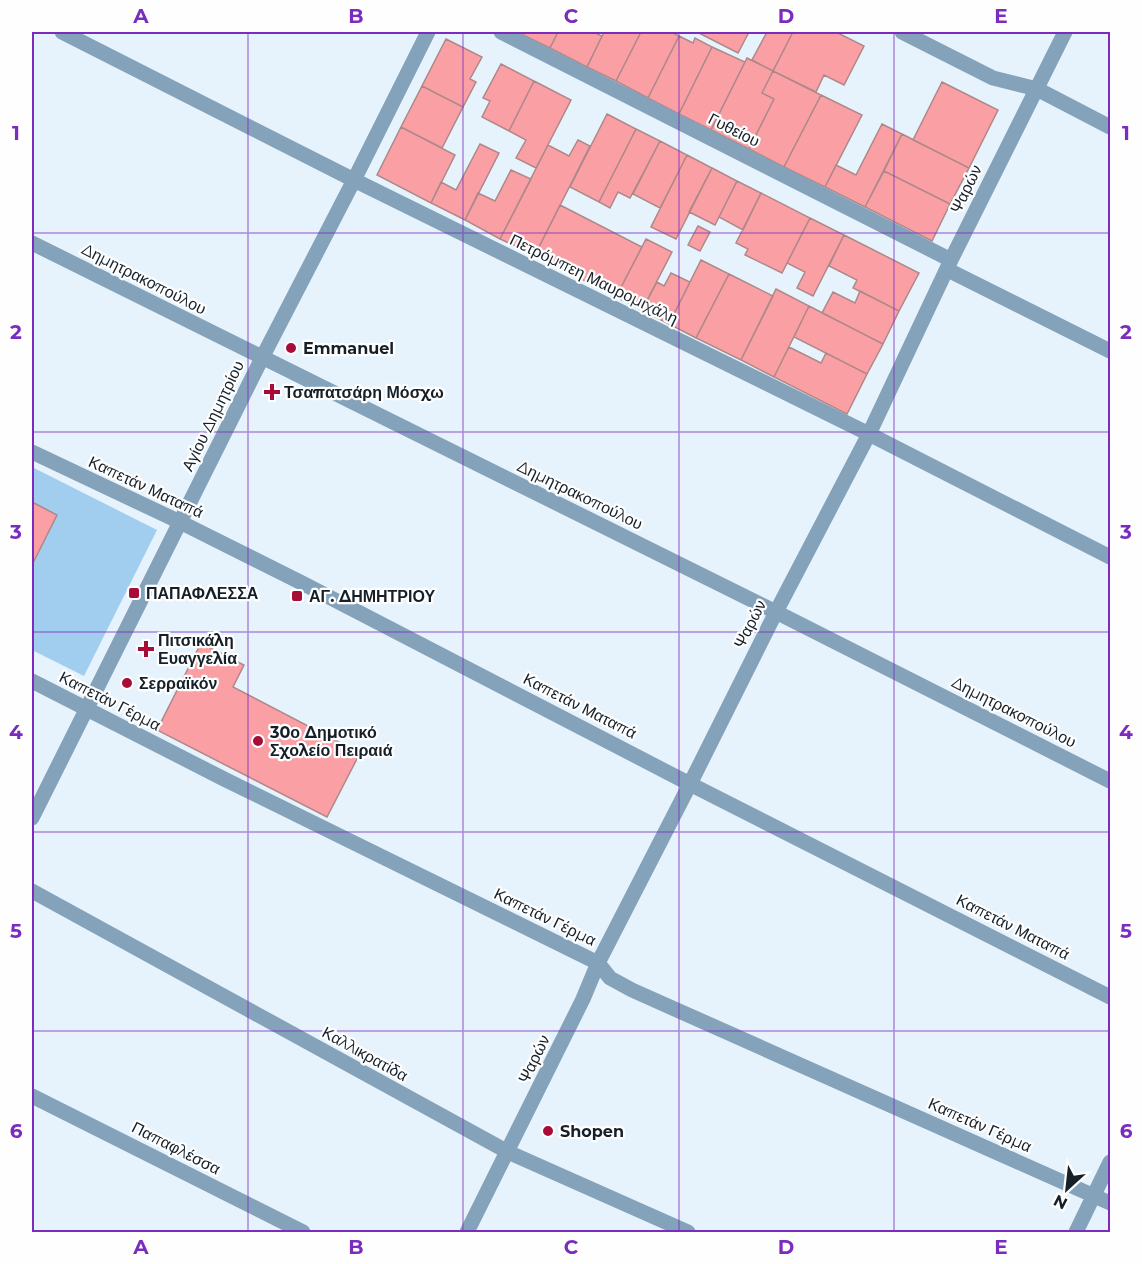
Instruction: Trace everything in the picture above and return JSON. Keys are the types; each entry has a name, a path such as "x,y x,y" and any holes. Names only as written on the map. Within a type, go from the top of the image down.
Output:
{"street":[{"name":"Πετρόμπεη Μαυρομιχάλη","path":"62,32 354,180 869,434 1110,557"},
{"name":"Αγίου Δημητρίου","path":"32,818 428,32"},
{"name":"Γυθείου","path":"501,32 1110,351"},
{"path":"902,32 993,78 1037,88 1110,127"},
{"name":"Ψαρών","path":"467,1233 583,999 598,963 869,434 949,265 1065,32"},
{"name":"Δημητρακοπούλου","path":"32,243 776,612 1110,781"},
{"name":"Καπετάν Ματαπά","path":"32,452 304,584 690,784 1110,997"},
{"name":"Καπετάν Γέρμα","path":"32,681 224,779 598,963 610,978 632,990 1110,1203"},
{"name":"Καλλικρατίδα","path":"32,891 508,1152 688,1233"},
{"name":"Παπαφλέσσα","path":"32,1096 303,1233"},
{"path":"1076,1233 1110,1162"}],"shaded area":[{"path":"32,467 157,530 84,676 32,650"}],"building":[{"path":"517,32 558,32 550,48"},
{"path":"558,32 593,32 602,36 587,67 550,48"},
{"path":"604,32 641,32 616,81 587,67"},
{"path":"641,32 671,32 679,36 648,98 616,81"},
{"path":"697,32 749,32 738,53"},
{"path":"767,32 793,32 773,71 752,60"},
{"path":"793,32 836,32 864,46 844,85 824,75 816,92 773,71"},
{"path":"679,36 693,43 695,38 712,47 679,114 648,98"},
{"path":"446,39 482,57 470,79 476,82 463,107 422,86"},
{"path":"712,47 745,62 711,130 679,114"},
{"path":"747,58 773,71 762,93 774,99 749,149 711,130"},
{"path":"501,64 534,81 509,131 482,117 490,101 483,98"},
{"path":"773,71 821,95 784,167 749,149 774,99 762,93"},
{"path":"534,81 571,100 536,168 516,158 526,140 509,131"},
{"path":"942,82 998,110 969,168 913,140"},
{"path":"422,86 463,107 442,148 401,127"},
{"path":"821,95 862,115 825,187 784,167"},
{"path":"607,114 636,129 599,202 570,187"},
{"path":"882,124 902,134 865,207 825,187 836,165 856,175"},
{"path":"401,127 455,155 431,203 377,175"},
{"path":"636,129 660,141 630,198 618,192 610,208 599,202"},
{"path":"902,134 969,168 950,204 884,171"},
{"path":"578,140 590,146 535,255 500,239 548,145 569,156"},
{"path":"660,141 687,155 660,208 633,194"},
{"path":"480,144 499,153 465,220 431,203 441,182 456,190"},
{"path":"687,155 712,168 676,239 651,227"},
{"path":"712,168 737,181 715,225 689,212"},
{"path":"511,170 531,179 500,239 465,220 478,193 495,201"},
{"path":"884,171 950,204 932,241 865,207"},
{"path":"737,181 761,193 743,230 719,217"},
{"path":"761,193 810,218 782,273 745,255 748,249 736,243"},
{"path":"560,205 642,247 616,297 535,255"},
{"path":"810,218 844,235 813,296 797,288 805,272 787,263"},
{"path":"698,226 710,232 700,251 688,245"},
{"path":"844,235 919,273 899,311 853,288 857,280 829,266"},
{"path":"646,239 672,252 642,310 616,297"},
{"path":"701,260 729,274 696,338 669,324"},
{"path":"671,273 690,282 669,324 642,310 657,282 664,286"},
{"path":"729,274 773,296 741,360 696,338"},
{"path":"776,289 809,306 774,377 741,360"},
{"path":"860,291 899,311 883,344 822,313 833,292 855,303"},
{"path":"809,306 883,344 867,374 794,337"},
{"path":"789,347 821,363 826,353 867,374 847,414 774,377"},
{"path":"32,502 57,515 32,565"},
{"name":"30ο Δημοτικό Σχολείο Πειραιά","path":"201,643 244,665 233,687 360,753 327,817 157,730"}],"place":[{"name":"Emmanuel","path":"291,348"},
{"name":"Τσαπατσάρη Μόσχω","path":"272,392"},
{"name":"ΠΑΠΑΦΛΕΣΣΑ","path":"134,593"},
{"name":"ΑΓ. ΔΗΜΗΤΡΙΟΥ","path":"297,596"},
{"name":"Πιτσικάλη Ευαγγελία","path":"146,649"},
{"name":"Σερραϊκόν","path":"127,683"},
{"name":"30ο Δημοτικό Σχολείο Πειραιά","path":"258,741"},
{"name":"Shopen","path":"548,1131"}]}
